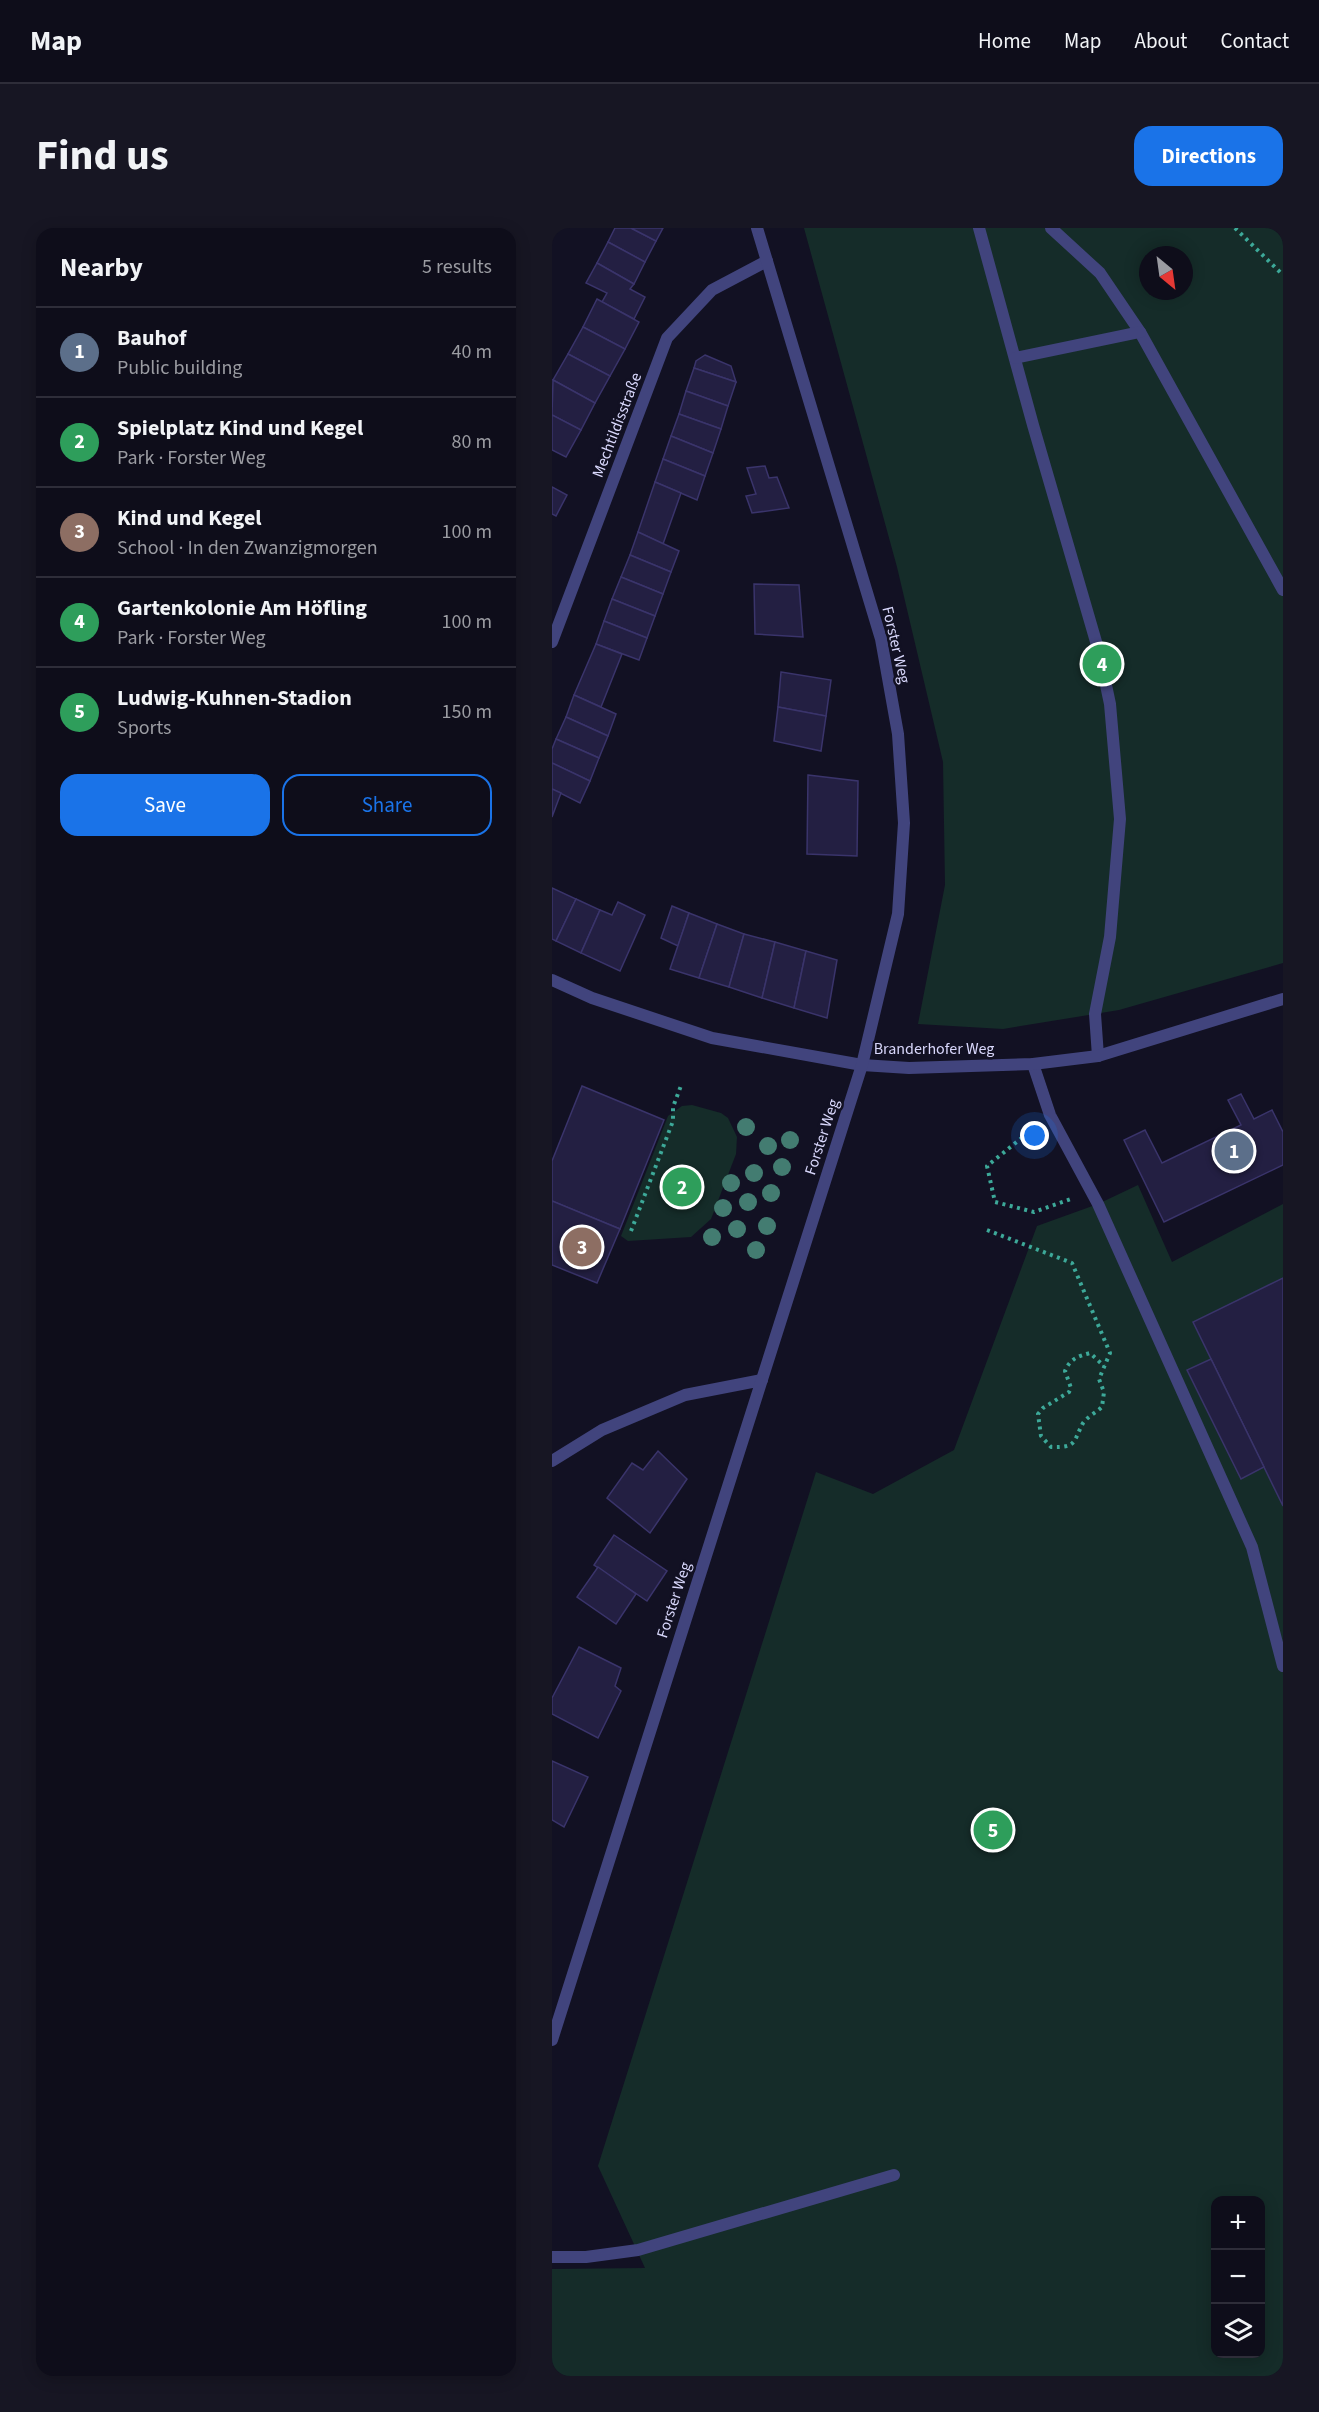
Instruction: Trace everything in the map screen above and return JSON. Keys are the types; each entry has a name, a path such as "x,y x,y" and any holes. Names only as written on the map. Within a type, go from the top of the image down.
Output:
{"street":[{"name":"Forster Weg","path":"552,2040 555,2018 862,1065 898,914 904,823 898,734 881,639 757,228"},
{"path":"980,228 1099,652 1110,704 1120,819 1110,937 1095,1014 1098,1056"},
{"path":"1051,228 1100,273 1140,332 1283,590"},
{"name":"Mechtildisstraße","path":"552,642 668,338 711,290 767,261"},
{"path":"1015,358 1140,332"},
{"name":"Branderhofer Weg","path":"552,980 592,998 712,1038 862,1065 909,1068 1033,1064 1098,1056 1283,999"},
{"path":"1033,1064 1050,1116 1091,1191 1251,1547 1283,1666"},
{"path":"552,1461 602,1430 685,1395 762,1380"},
{"path":"552,2258 586,2257 638,2250 894,2175"}],"path":[{"path":"1235,228 1283,275"},
{"path":"631,1231 673,1121 673,1107 682,1083"},
{"path":"1050,1116 987,1166 995,1202 1034,1212 1091,1191"},
{"path":"987,1230 1072,1263 1110,1353 1099,1379 1104,1392 1102,1407 1084,1422 1078,1438 1071,1444 1065,1447 1051,1447 1041,1436 1038,1414 1043,1408 1069,1392 1071,1388 1065,1371 1068,1364 1078,1356 1090,1353 1104,1366"}],"green space":[{"path":"804,228 1283,228 1283,963 1119,1010 1003,1029 918,1024 945,885 943,762 897,567"},
{"path":"692,1105 721,1113 728,1118 737,1137 736,1154 711,1219 691,1237 628,1241 621,1236 668,1116 682,1106"},
{"path":"1138,1185 1172,1262 1283,1204 1283,2376 552,2376 552,2269 645,2268 598,2166 816,1472 873,1494 954,1450 1037,1226 1098,1204"}],"building":[{"path":"615,228 631,228 656,241 645,262 608,242"},
{"path":"631,228 663,228 656,241"},
{"path":"608,242 645,262 634,284 597,263"},
{"path":"597,263 634,284 630,289 645,297 634,319 602,302 607,293 586,283"},
{"path":"597,299 639,322 625,349 583,327"},
{"path":"583,327 625,349 610,376 568,354"},
{"path":"568,354 610,376 595,403 553,380"},
{"path":"705,355 731,366 736,382 694,368 696,361"},
{"path":"694,368 736,382 728,406 686,391"},
{"path":"553,380 595,403 581,430 552,415"},
{"path":"686,391 728,406 721,429 679,414"},
{"path":"679,414 721,429 713,453 671,436"},
{"path":"552,415 581,430 566,457 552,450"},
{"path":"671,436 713,453 705,476 663,459"},
{"path":"663,459 705,476 697,500 655,482"},
{"path":"765,466 769,478 777,477 789,508 752,513 746,496 756,494 747,468"},
{"path":"655,482 681,493 663,544 638,532"},
{"path":"552,487 567,495 556,516 552,514"},
{"path":"638,532 679,551 671,572 630,555"},
{"path":"630,555 671,572 663,594 621,577"},
{"path":"621,577 663,594 655,616 612,599"},
{"path":"754,584 799,585 803,637 755,634"},
{"path":"612,599 655,616 647,638 604,621"},
{"path":"604,621 647,638 639,660 596,644"},
{"path":"596,644 622,654 601,707 574,695"},
{"path":"781,672 831,680 826,716 778,707"},
{"path":"574,695 616,714 608,736 566,717"},
{"path":"778,707 826,716 821,751 774,741"},
{"path":"566,717 608,736 599,758 556,739"},
{"path":"556,739 599,758 590,781 552,763 552,749"},
{"path":"552,763 590,781 580,803 552,789"},
{"path":"808,775 858,781 857,856 807,854"},
{"path":"552,789 561,793 552,817"},
{"path":"552,888 576,899 556,941 552,939"},
{"path":"576,899 600,910 581,953 556,941"},
{"path":"618,902 645,915 620,971 581,953 600,910 612,915"},
{"path":"672,906 689,913 678,946 661,938"},
{"path":"689,913 717,924 699,978 670,969"},
{"path":"717,924 744,934 729,987 699,978"},
{"path":"744,934 775,942 762,998 729,987"},
{"path":"775,942 806,951 794,1008 762,998"},
{"path":"806,951 837,960 827,1018 794,1008"},
{"path":"582,1086 664,1120 620,1229 552,1201 552,1161"},
{"path":"1241,1094 1254,1119 1272,1110 1283,1132 1283,1165 1164,1222 1124,1140 1145,1130 1162,1163 1241,1125 1228,1100"},
{"path":"552,1201 620,1229 597,1283 552,1265"},
{"path":"1283,1278 1283,1506 1193,1322"},
{"path":"1211,1359 1264,1467 1241,1479 1187,1370"},
{"path":"658,1451 687,1479 650,1533 607,1498 632,1463 643,1470"},
{"path":"614,1535 667,1571 647,1601 594,1565"},
{"path":"598,1567 636,1594 616,1624 577,1597"},
{"path":"579,1647 621,1668 615,1686 621,1691 598,1738 552,1714 552,1698"},
{"path":"552,1761 588,1777 564,1827 552,1820"}],"place":[{"name":"Gartenkolonie Am Höfling","path":"1102,664"},
{"name":"Bauhof","path":"1234,1151"},
{"name":"Spielplatz Kind und Kegel","path":"682,1187"},
{"name":"Kind und Kegel","path":"582,1247"},
{"name":"Ludwig-Kuhnen-Stadion","path":"993,1830"}]}
